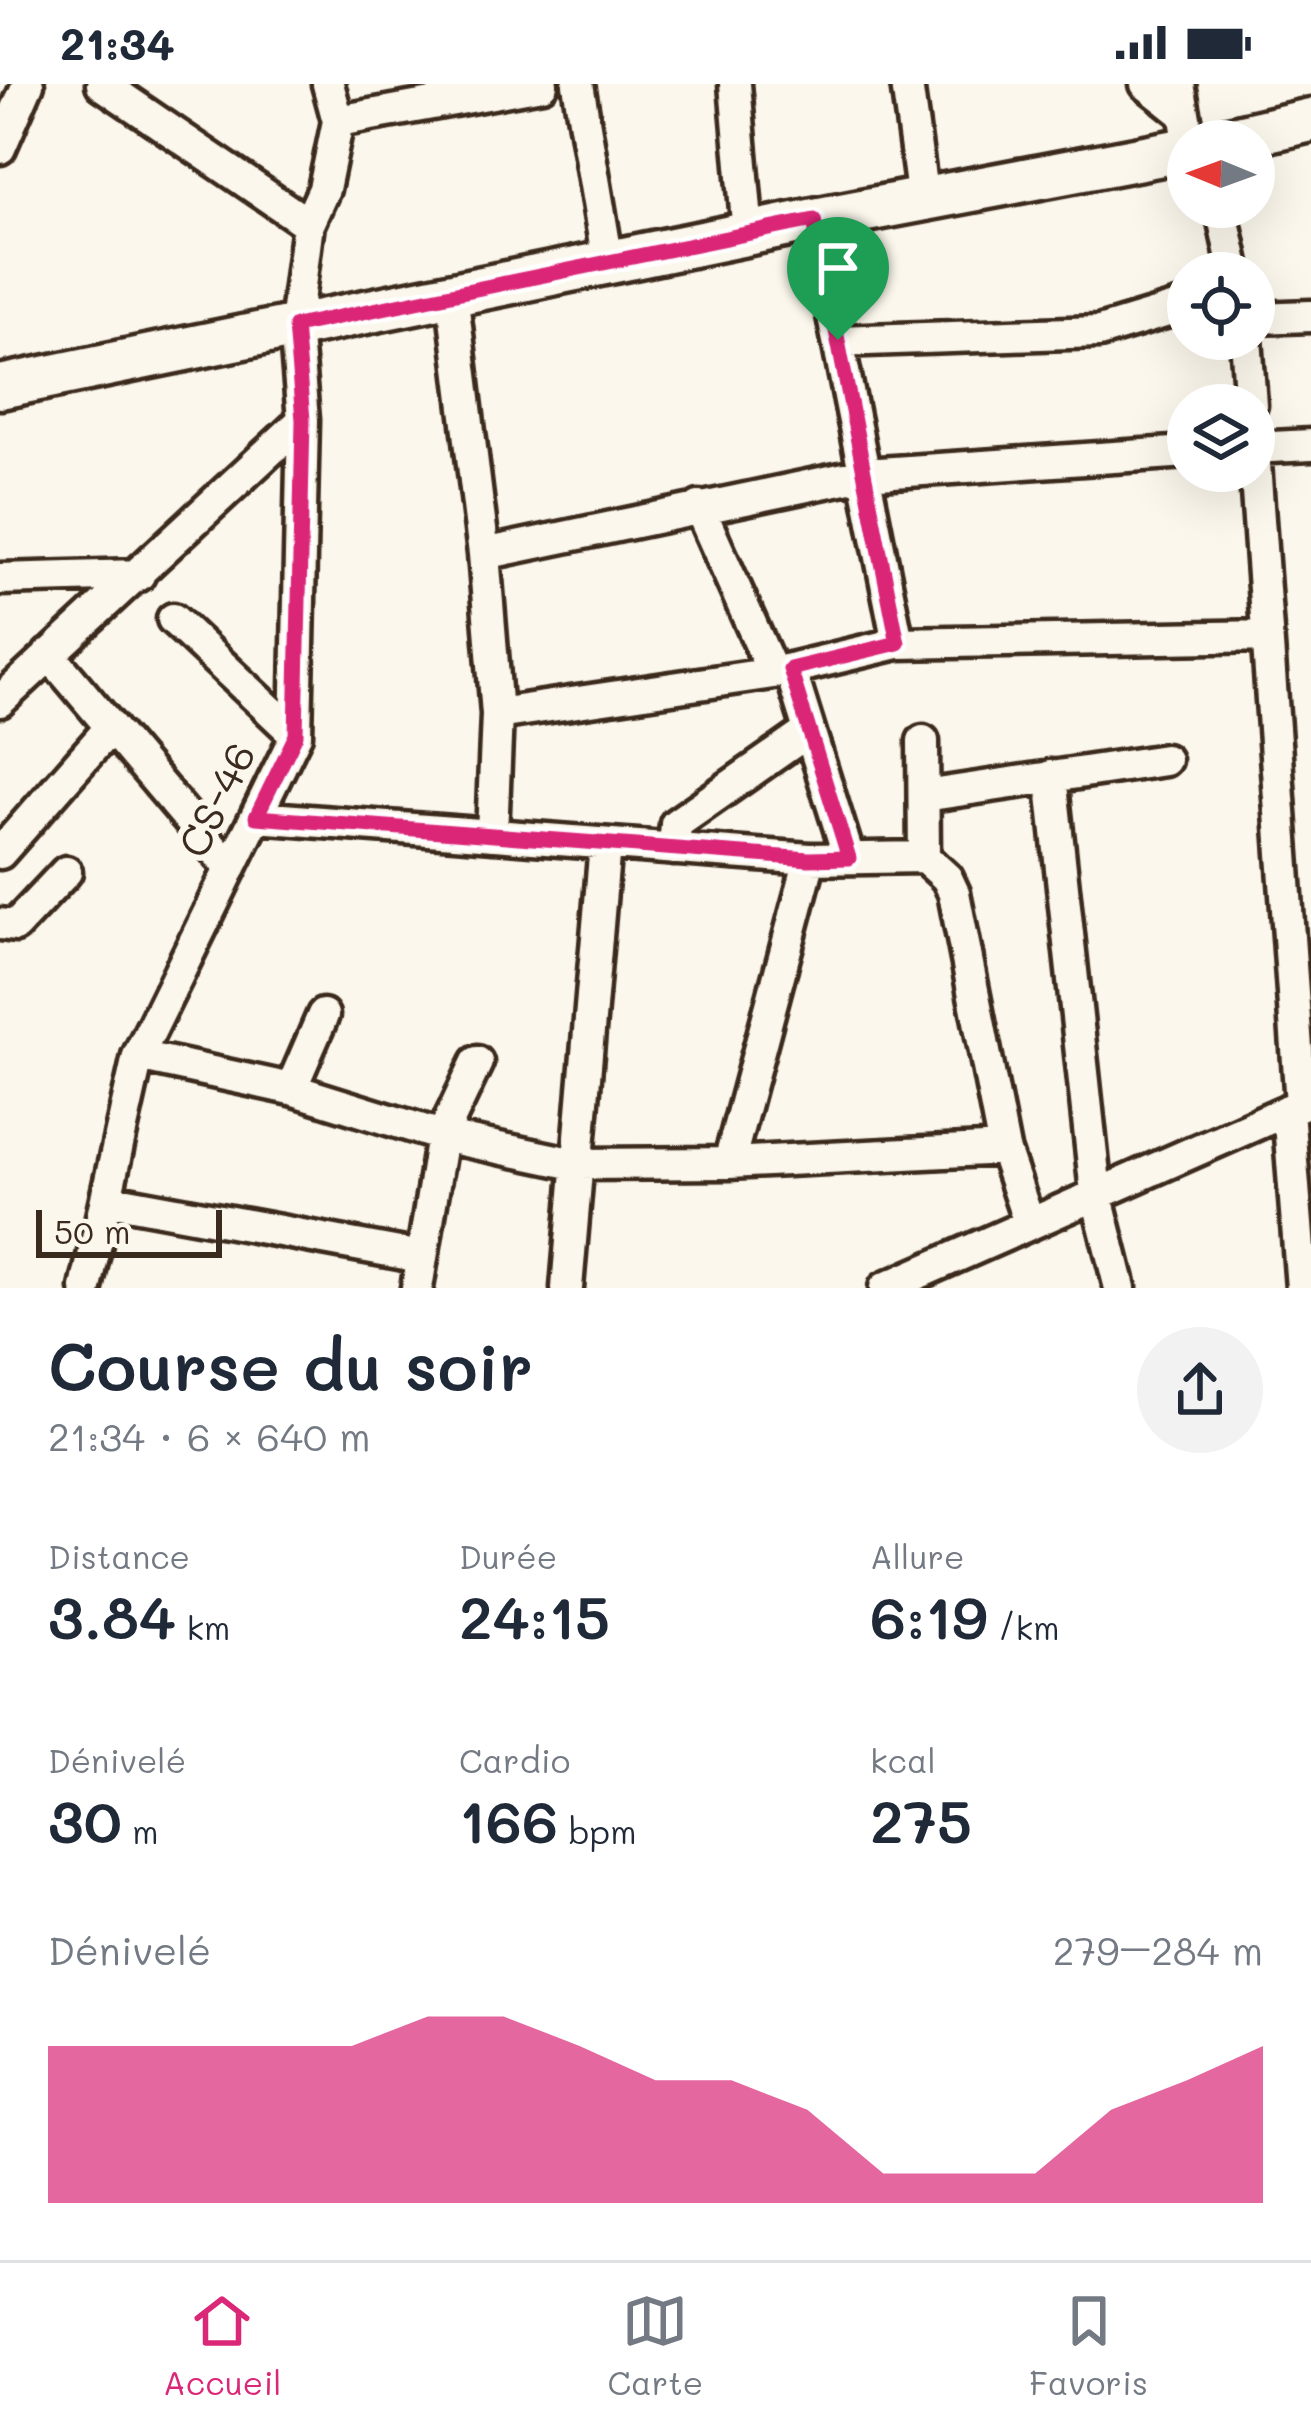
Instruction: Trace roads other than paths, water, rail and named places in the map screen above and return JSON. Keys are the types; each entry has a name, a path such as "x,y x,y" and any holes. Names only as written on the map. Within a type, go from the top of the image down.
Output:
{"main road":[{"path":"1275,128 1311,120"},
{"path":"0,387 922,200 1167,127"}],"street":[{"path":"0,148 28,84"},
{"path":"101,84 308,224"},
{"path":"328,84 338,121 542,84"},
{"path":"578,84 608,262"},
{"path":"735,84 748,234"},
{"path":"907,84 922,200"},
{"path":"1146,84 1183,120"},
{"name":"CS-46","path":"86,1288 138,1056 296,735 303,420 295,326 308,224 324,189 338,121"},
{"path":"814,220 898,643"},
{"path":"452,293 484,554 497,714 493,836"},
{"path":"838,340 1099,332 1167,311"},
{"path":"1275,317 1311,316"},
{"path":"0,700 303,420"},
{"path":"1275,448 1311,445"},
{"path":"484,554 864,474 1167,453"},
{"path":"1257,492 1300,1105 1303,1288"},
{"path":"699,507 809,730 849,858"},
{"path":"0,579 139,575"},
{"path":"173,619 296,735"},
{"path":"497,714 781,671 898,643 1268,636"},
{"path":"49,654 230,868"},
{"path":"0,853 111,727"},
{"path":"674,849 676,824 809,730"},
{"path":"923,741 924,857"},
{"path":"924,796 1165,760"},
{"path":"1051,776 1096,1193 1120,1288"},
{"path":"256,817 809,859 924,857 954,893 1004,1149 1029,1222"},
{"path":"567,1288 605,844"},
{"path":"729,1163 809,859"},
{"path":"0,925 15,926 66,872"},
{"path":"292,1089 323,1015"},
{"path":"138,1056 292,1089 442,1136 575,1164 729,1163 1004,1149"},
{"path":"106,1199 419,1272 442,1136 477,1063"},
{"path":"885,1288 1300,1105"}]}
